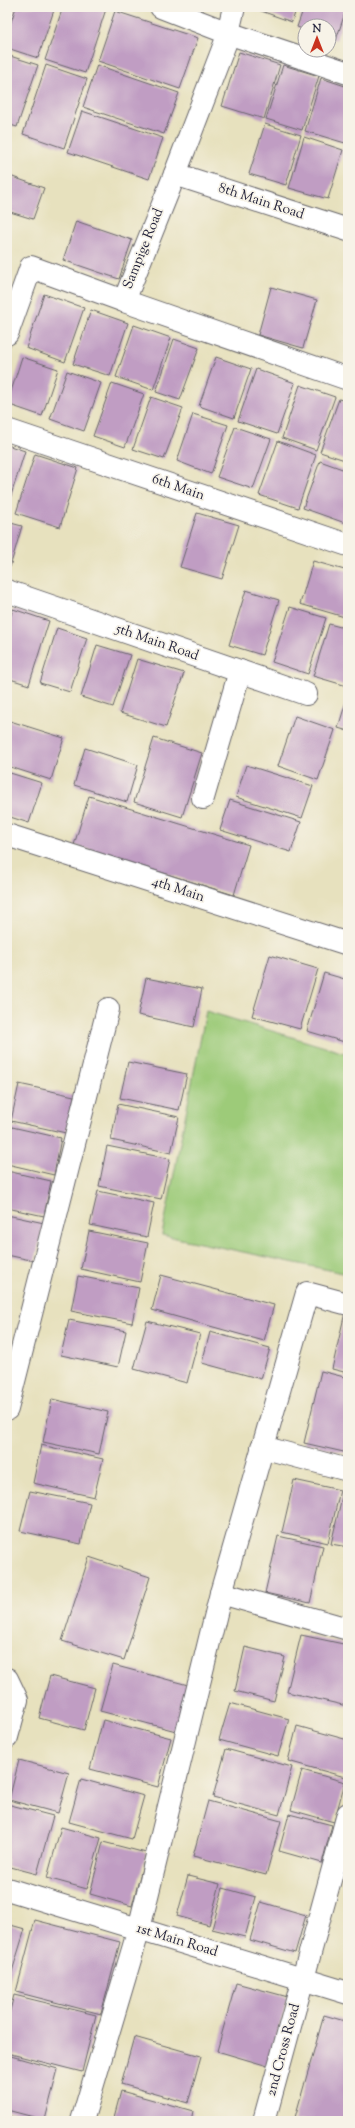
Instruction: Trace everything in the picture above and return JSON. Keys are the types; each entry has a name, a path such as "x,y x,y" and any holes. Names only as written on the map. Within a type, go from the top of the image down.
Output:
{"street":[{"path":"161,7 228,33 348,73"},
{"name":"Sampige Road","path":"7,334 12,302 31,267 124,301 175,174 228,33 234,7"},
{"name":"8th Main Road","path":"175,174 348,230"},
{"path":"124,301 348,379"},
{"name":"6th Main","path":"7,430 348,545"},
{"name":"5th Main Road","path":"7,591 306,694"},
{"path":"203,798 240,671"},
{"name":"4th Main","path":"7,836 348,944"},
{"path":"7,1409 108,1009"},
{"path":"82,2121 138,1929 221,1593 307,1293 348,1304"},
{"path":"262,1447 348,1470"},
{"path":"221,1593 348,1629"},
{"path":"7,1679 17,1700 7,1737"},
{"name":"2nd Cross Road","path":"264,2121 348,1814"},
{"name":"1st Main Road","path":"7,1889 348,1993"}],"green space":[{"path":"206,1011 348,1054 348,1274 162,1235"}],"building":[{"path":"16,7 55,7 38,58 7,48 7,34"},
{"path":"63,7 100,7 106,9 85,73 45,60"},
{"path":"250,7 297,7 292,22"},
{"path":"304,7 347,7 337,37 337,18 300,18"},
{"path":"115,11 198,38 180,89 98,61"},
{"path":"239,52 280,65 264,119 222,106"},
{"path":"7,55 38,65 17,127 7,124"},
{"path":"46,65 87,79 64,148 23,134"},
{"path":"97,65 179,93 164,134 83,107"},
{"path":"283,65 319,76 302,130 266,119"},
{"path":"321,78 348,87 348,132 345,143 305,131"},
{"path":"82,111 163,138 149,179 68,152"},
{"path":"265,124 301,135 286,185 249,174"},
{"path":"304,137 343,150 328,199 289,188"},
{"path":"7,175 44,188 33,219 7,211"},
{"path":"76,221 132,240 119,279 63,260"},
{"path":"271,287 317,300 303,348 258,335"},
{"path":"44,294 84,308 65,362 26,348"},
{"path":"91,310 128,323 110,376 73,364"},
{"path":"134,325 171,338 153,390 116,377"},
{"path":"174,339 199,348 180,400 156,392"},
{"path":"22,357 58,369 42,416 7,404"},
{"path":"216,357 251,369 234,418 199,406"},
{"path":"256,369 295,383 277,434 238,421"},
{"path":"67,371 101,383 84,431 50,419"},
{"path":"112,383 144,394 125,447 93,436"},
{"path":"300,385 335,397 316,450 282,438"},
{"path":"151,397 183,408 164,459 133,449"},
{"path":"339,399 348,402 348,461 320,452"},
{"path":"193,414 228,425 211,474 177,461"},
{"path":"235,427 271,439 253,489 217,477"},
{"path":"278,441 316,455 298,508 259,495"},
{"path":"7,445 25,451 7,508"},
{"path":"35,454 78,468 60,527 16,513"},
{"path":"320,461 348,471 348,524 303,508"},
{"path":"197,513 239,525 222,579 180,567"},
{"path":"7,522 22,526 10,567 7,566"},
{"path":"313,561 348,571 348,618 300,604"},
{"path":"246,590 279,600 262,655 229,645"},
{"path":"290,607 326,618 308,674 272,662"},
{"path":"13,609 49,621 29,685 7,678 7,627"},
{"path":"329,624 348,629 347,686 313,676"},
{"path":"57,628 87,638 70,692 40,683"},
{"path":"97,645 130,655 113,707 81,697"},
{"path":"137,659 184,673 166,727 120,713"},
{"path":"348,695 348,731 338,728"},
{"path":"295,716 335,730 318,780 278,766"},
{"path":"7,720 64,738 51,780 7,766"},
{"path":"154,738 202,753 182,817 134,802"},
{"path":"85,748 138,765 127,802 74,785"},
{"path":"246,765 313,786 302,818 236,797"},
{"path":"7,772 42,783 29,823 7,816"},
{"path":"89,796 249,845 234,895 74,845"},
{"path":"230,800 301,822 291,852 220,830"},
{"path":"270,955 318,969 300,1029 252,1016"},
{"path":"324,973 348,980 348,1043 307,1031"},
{"path":"146,978 202,989 194,1027 138,1015"},
{"path":"128,1062 187,1074 179,1110 120,1098"},
{"path":"19,1084 74,1096 66,1133 11,1121"},
{"path":"118,1104 179,1117 171,1153 111,1140"},
{"path":"12,1127 61,1138 54,1175 7,1164 7,1147"},
{"path":"107,1146 170,1159 161,1199 99,1186"},
{"path":"7,1171 51,1181 44,1216 7,1208"},
{"path":"98,1191 154,1203 147,1237 90,1225"},
{"path":"7,1215 44,1223 35,1261 7,1255"},
{"path":"89,1231 148,1243 140,1282 81,1269"},
{"path":"161,1275 274,1305 264,1341 152,1310"},
{"path":"78,1276 139,1288 132,1323 71,1311"},
{"path":"346,1308 348,1308 348,1373 332,1369"},
{"path":"69,1320 126,1331 118,1367 61,1355"},
{"path":"147,1321 200,1334 187,1383 134,1369"},
{"path":"210,1332 270,1348 261,1379 202,1363"},
{"path":"7,1347 13,1349 7,1373"},
{"path":"321,1371 348,1378 348,1453 304,1443"},
{"path":"52,1399 108,1412 99,1454 43,1442"},
{"path":"41,1445 103,1459 94,1497 33,1483"},
{"path":"294,1480 340,1490 328,1543 282,1532"},
{"path":"344,1488 348,1489 348,1547 331,1544"},
{"path":"30,1491 90,1503 81,1544 20,1531"},
{"path":"278,1536 323,1546 310,1603 265,1593"},
{"path":"89,1557 150,1577 124,1660 62,1641"},
{"path":"301,1635 348,1645 347,1706 287,1692"},
{"path":"245,1647 285,1657 274,1701 235,1691"},
{"path":"113,1665 188,1685 176,1731 100,1711"},
{"path":"50,1676 95,1688 84,1730 39,1718"},
{"path":"230,1703 289,1719 278,1756 219,1740"},
{"path":"103,1720 171,1738 158,1787 90,1769"},
{"path":"297,1726 348,1740 348,1767 345,1777 288,1761"},
{"path":"226,1749 292,1767 279,1815 213,1797"},
{"path":"19,1760 69,1773 58,1813 9,1800"},
{"path":"302,1770 345,1782 334,1822 291,1810"},
{"path":"81,1779 144,1796 132,1839 69,1822"},
{"path":"208,1801 281,1821 266,1875 193,1856"},
{"path":"7,1804 53,1816 37,1874 7,1866"},
{"path":"289,1814 332,1825 322,1863 279,1851"},
{"path":"61,1827 101,1838 87,1889 47,1878"},
{"path":"103,1842 146,1853 132,1906 90,1894"},
{"path":"188,1876 220,1884 209,1925 177,1916"},
{"path":"223,1888 256,1897 245,1937 212,1929"},
{"path":"261,1902 306,1915 295,1953 250,1940"},
{"path":"35,1920 120,1942 101,2014 16,1992"},
{"path":"7,1924 25,1929 7,1988"},
{"path":"236,1983 288,1997 268,2066 217,2051"},
{"path":"14,1995 96,2015 82,2072 7,2053 7,2022"},
{"path":"324,2015 348,2022 348,2121 294,2121"},
{"path":"134,2037 201,2056 188,2103 121,2084"},
{"path":"7,2055 58,2069 45,2120 7,2110"},
{"path":"121,2091 193,2111 191,2121 113,2121"},
{"path":"7,2116 23,2120 23,2121 7,2121"}]}
